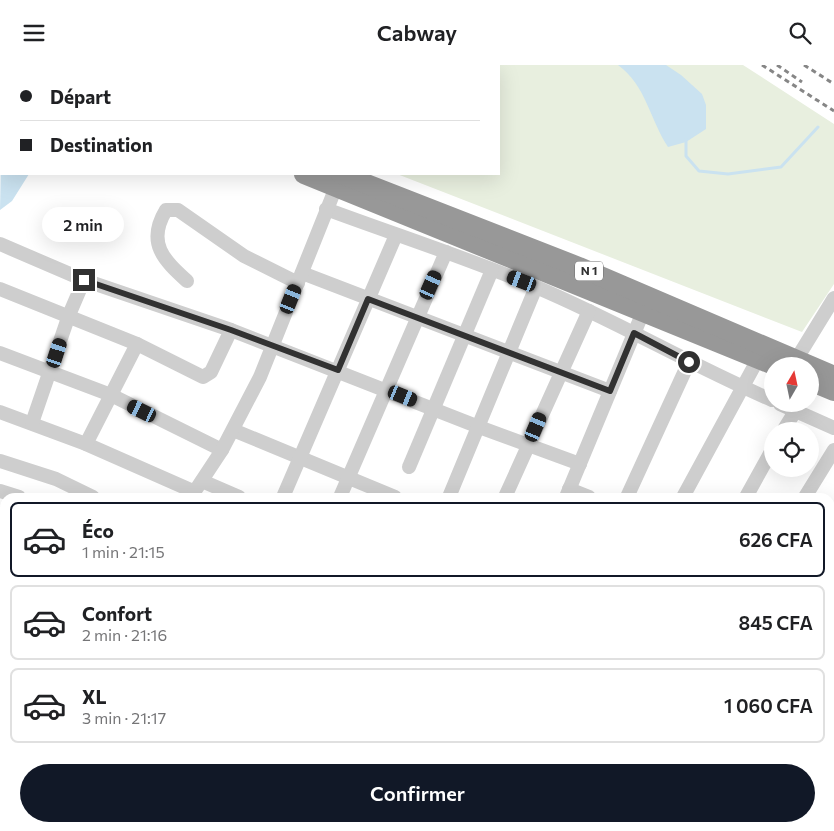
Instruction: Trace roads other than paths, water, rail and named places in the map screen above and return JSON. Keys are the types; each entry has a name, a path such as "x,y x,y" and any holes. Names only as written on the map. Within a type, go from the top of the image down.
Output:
{"highway":[{"name":"N 1","path":"310,175 339,180 579,267 789,357"},
{"name":"N 1","path":"339,180 642,312 764,362"},
{"name":"N 1","path":"819,370 834,376"},
{"path":"819,385 834,391"}],"street":[{"path":"196,490 222,450 272,346 339,180"},
{"path":"326,209 536,287 764,397"},
{"path":"188,281 161,255 158,244 166,210 178,210 244,256 300,278 368,299 610,391"},
{"path":"285,493 396,235"},
{"path":"0,244 84,280 231,330 387,389 479,427 580,464"},
{"path":"342,493 416,317 446,252"},
{"path":"408,467 435,409 492,270"},
{"path":"32,423 69,315 84,280"},
{"path":"451,493 536,287"},
{"path":"0,289 69,315 137,344 203,377 211,373 231,330"},
{"path":"798,357 833,300"},
{"path":"507,493 588,311"},
{"path":"567,493 642,312"},
{"path":"86,443 137,344"},
{"path":"0,353 111,395 222,450"},
{"path":"629,493 689,362"},
{"path":"685,493 744,388 764,366"},
{"path":"0,412 86,443 196,490 214,493"},
{"path":"802,413 834,428"},
{"path":"232,430 386,493"},
{"path":"807,493 834,450"},
{"path":"0,461 56,479 85,493"},
{"path":"748,493 764,464"}],"water":[{"path":"618,65 666,65 681,75 702,94 706,105 706,129 686,142 668,147 635,82"},
{"path":"1,175 28,175 12,201 0,210"}],"waterway":[{"path":"686,139 686,156 699,171 728,174 781,167 818,127"}],"railway":[{"path":"762,65 834,111"},
{"path":"777,65 802,82"},
{"path":"804,65 834,84"}]}
